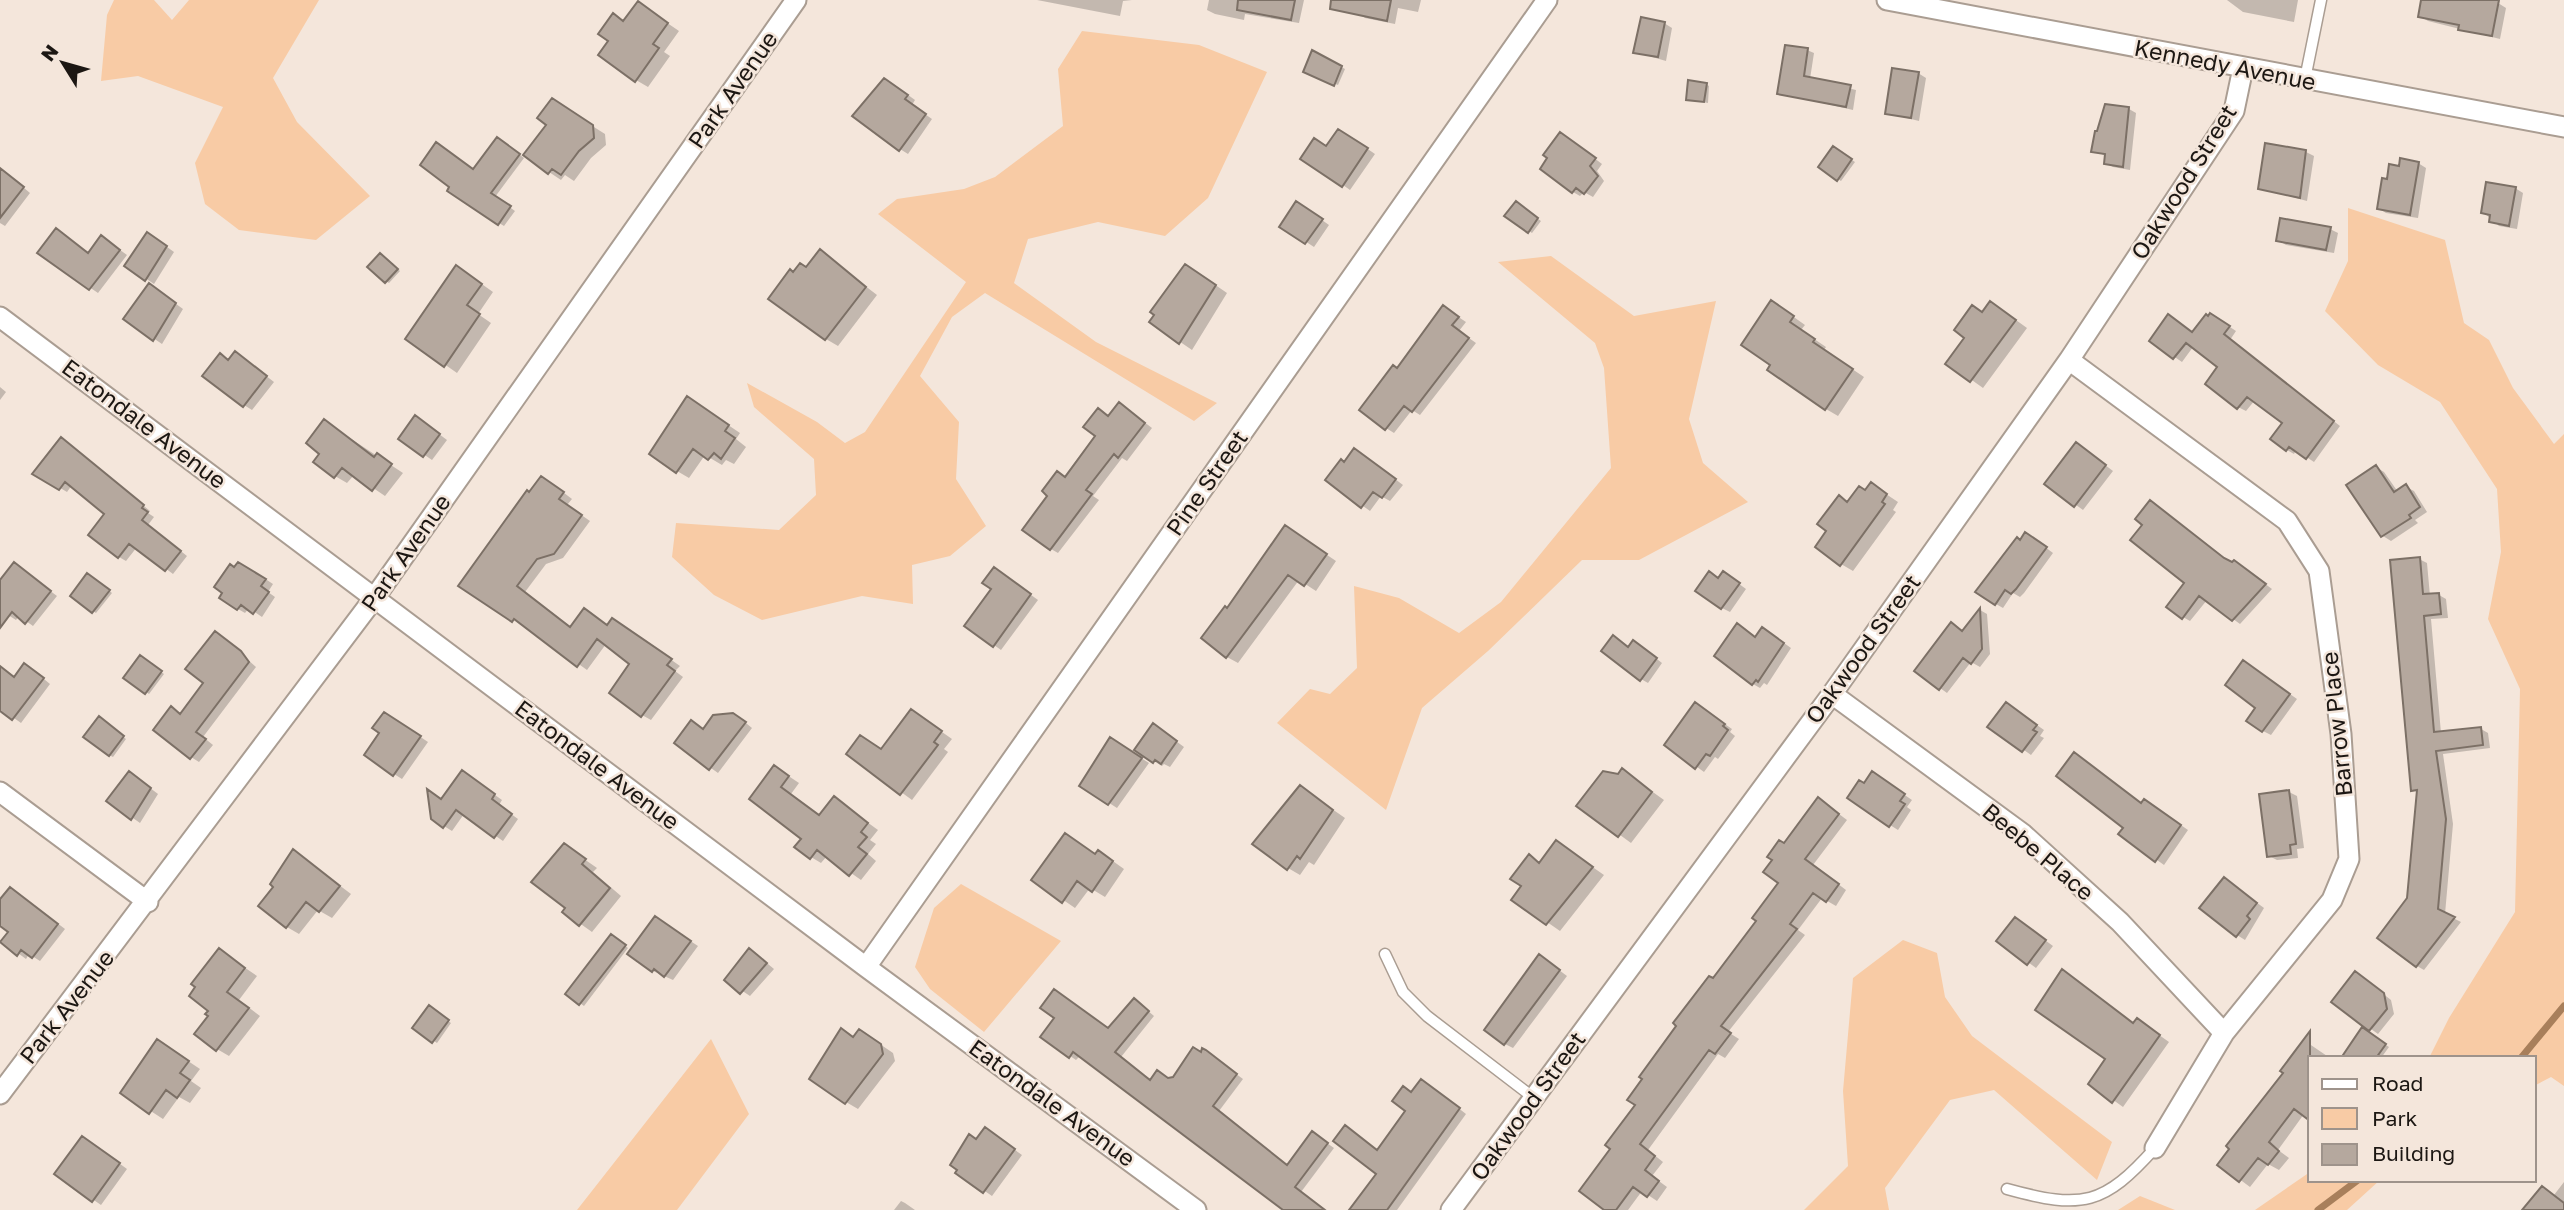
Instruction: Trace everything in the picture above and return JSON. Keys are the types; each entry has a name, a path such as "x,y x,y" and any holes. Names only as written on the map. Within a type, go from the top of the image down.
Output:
{"street":[{"name":"Park Avenue","path":"0,1094 148,902 375,597 796,0"},
{"name":"Pine Street","path":"866,967 1547,0"},
{"name":"Kennedy Avenue","path":"1887,0 2564,127"},
{"name":"Oakwood Street","path":"1451,1210 1832,694 2069,360 2234,111 2243,68"},
{"name":"Eatondale Avenue","path":"0,317 866,967 1196,1210"},
{"name":"Barrow Place","path":"2069,360 2287,520 2319,571 2341,734 2349,859 2332,900 2224,1033 2155,1148"},
{"name":"Beebe Place","path":"1832,694 2023,834 2120,922 2224,1033"},
{"path":"0,792 148,902"}],"lane":[{"path":"2304,80 2321,0"},
{"path":"1385,954 1403,992 1427,1016 1534,1098"},
{"path":"2007,1189 2049,1208 2077,1210 2101,1202 2155,1148"}],"green space":[{"path":"114,0 154,0 172,20 189,0 319,0 273,78 297,122 370,196 316,240 239,230 205,204 195,163 223,107 138,76 101,81 107,15"},
{"path":"1082,31 1199,45 1267,72 1208,198 1165,236 1098,222 1028,239 1014,283 1096,342 1217,403 1194,421 985,293 952,317 920,376 959,422 956,479 986,526 950,556 912,565 913,604 862,596 762,620 714,595 672,557 676,523 779,530 816,495 814,459 754,407 747,383 817,422 845,443 865,432 966,282 878,214 897,199 964,189 995,177 1063,126 1058,69"},
{"path":"2348,208 2445,240 2464,323 2489,340 2513,388 2554,444 2564,434 2564,1086 2551,1077 2536,1085 2536,1056 2430,1056 2449,1018 2515,912 2520,689 2488,619 2501,552 2497,489 2440,402 2378,365 2325,311 2348,261"},
{"path":"1551,256 1634,316 1716,301 1689,419 1703,463 1748,502 1639,560 1582,560 1488,651 1422,708 1386,810 1277,723 1310,689 1330,694 1357,668 1354,586 1399,598 1459,633 1501,602 1611,468 1604,368 1595,343 1498,262"},
{"path":"961,884 1061,941 984,1032 930,989 915,967 934,908"},
{"path":"1903,940 1937,953 1945,997 1972,1036 2112,1142 2097,1180 1994,1090 1950,1100 1885,1188 1889,1210 1804,1210 1848,1166 1843,1091 1853,978"},
{"path":"711,1039 749,1114 677,1210 577,1210"},
{"path":"2308,1173 2308,1182 2378,1182 2347,1210 2255,1210"},
{"path":"2140,1196 2175,1210 2118,1210"}],"building":[{"path":"1238,0 1295,0 1291,20 1237,10"},
{"path":"1331,0 1391,0 1387,21 1330,9"},
{"path":"2421,0 2499,0 2492,36 2458,30 2459,25 2418,17"},
{"path":"638,1 668,23 653,44 659,48 635,82 598,55 608,41 598,34 613,13 623,21"},
{"path":"1641,17 1665,22 1658,57 1633,53"},
{"path":"1785,45 1808,48 1804,76 1851,85 1846,107 1777,94"},
{"path":"1312,50 1342,66 1334,86 1303,72"},
{"path":"1892,68 1919,72 1911,118 1885,114"},
{"path":"884,78 908,95 905,99 926,114 899,151 852,116"},
{"path":"1688,80 1707,83 1704,102 1686,100"},
{"path":"552,98 593,125 594,138 579,151 561,175 552,169 548,174 523,155 546,125 537,118"},
{"path":"2105,104 2129,107 2123,167 2104,164 2105,154 2091,152"},
{"path":"1338,129 1368,148 1342,187 1300,159 1314,138 1326,146"},
{"path":"1560,132 1596,158 1590,166 1598,176 1584,194 1576,188 1572,193 1540,169 1547,158 1543,155"},
{"path":"497,137 520,154 491,193 511,206 498,225 447,191 449,187 420,165 436,142 473,169"},
{"path":"2265,143 2306,150 2300,198 2258,189"},
{"path":"1833,146 1852,159 1837,181 1818,167"},
{"path":"2400,158 2419,162 2410,215 2377,209 2382,178 2387,179 2389,164 2399,166"},
{"path":"0,168 24,187 0,218"},
{"path":"2486,182 2516,187 2509,226 2489,222 2490,215 2481,213"},
{"path":"1296,201 1323,219 1305,244 1279,227"},
{"path":"1516,201 1538,218 1528,233 1504,216"},
{"path":"2280,218 2331,227 2326,250 2276,241"},
{"path":"56,228 88,253 101,235 120,250 89,290 37,253"},
{"path":"147,232 167,246 145,281 124,266"},
{"path":"820,249 866,287 825,340 768,299 790,269 793,272 800,263 806,267"},
{"path":"380,253 398,269 385,283 367,267"},
{"path":"1185,264 1216,285 1179,344 1149,322 1154,315 1150,312"},
{"path":"456,265 482,284 467,305 480,314 444,367 405,339"},
{"path":"149,283 176,303 153,341 123,319"},
{"path":"1771,300 1794,316 1790,322 1815,339 1813,342 1853,369 1825,410 1767,370 1770,365 1741,345"},
{"path":"1990,301 2016,320 1970,382 1945,364 1964,338 1954,330 1972,305 1982,312"},
{"path":"1443,305 1459,317 1452,325 1469,338 1412,412 1404,406 1385,430 1359,410 1393,365 1397,368"},
{"path":"2210,313 2230,326 2224,334 2334,421 2306,459 2289,447 2286,451 2270,439 2282,423 2247,397 2237,409 2205,384 2217,367 2186,343 2173,359 2149,341 2168,314 2192,332 2206,314 2208,316"},
{"path":"235,351 267,376 243,407 202,376 220,353 228,360"},
{"path":"687,396 729,425 725,431 735,438 721,459 714,453 708,460 693,449 676,473 649,454"},
{"path":"1119,402 1145,423 1118,458 1114,454 1086,490 1092,494 1050,550 1022,530 1047,496 1042,491 1057,471 1065,477 1095,436 1083,427 1098,408 1108,416"},
{"path":"415,415 440,434 423,457 398,439"},
{"path":"324,419 374,457 377,453 392,464 372,491 342,468 334,478 313,462 319,454 306,443"},
{"path":"61,437 144,505 142,508 148,512 142,520 181,551 165,571 129,544 118,558 88,535 104,514 65,482 59,490 32,474"},
{"path":"2076,442 2106,465 2074,507 2044,484"},
{"path":"1354,448 1396,479 1382,498 1373,492 1361,508 1325,480 1341,459 1344,462"},
{"path":"2376,465 2394,492 2406,484 2420,507 2409,515 2411,518 2381,537 2346,485"},
{"path":"541,476 564,492 559,499 582,515 554,554 537,559 517,586 570,627 584,608 607,625 612,618 672,659 667,665 675,671 641,717 609,693 629,664 597,639 577,667 514,619 512,622 458,586 527,490 529,492"},
{"path":"1871,482 1887,494 1882,502 1885,504 1840,566 1815,547 1826,531 1817,524 1839,495 1847,502 1859,486 1865,490"},
{"path":"2150,500 2224,558 2232,562 2234,560 2266,584 2232,621 2199,596 2182,619 2166,607 2184,583 2130,540 2142,525 2135,519"},
{"path":"1285,525 1327,554 1304,586 1288,575 1226,658 1201,638 1225,606 1227,608"},
{"path":"2025,532 2047,547 2016,589 2011,594 2005,590 1995,605 1975,592 2017,537 2020,540"},
{"path":"2420,557 2423,594 2439,593 2441,614 2424,616 2434,732 2481,727 2483,745 2436,751 2446,819 2438,909 2455,917 2416,967 2377,938 2407,898 2417,790 2411,791 2390,560"},
{"path":"14,562 51,591 25,624 12,612 0,628 0,580"},
{"path":"238,562 266,579 261,586 269,592 253,614 241,605 237,610 219,598 222,593 214,587 230,564 234,567"},
{"path":"994,567 1031,594 993,647 964,626 991,589 982,583"},
{"path":"1709,571 1718,578 1723,571 1740,583 1721,609 1695,591"},
{"path":"87,573 110,590 92,613 70,596"},
{"path":"1980,608 1982,649 1971,664 1963,658 1939,690 1914,671 1951,622 1962,631"},
{"path":"1737,623 1755,637 1762,627 1784,643 1758,682 1756,680 1752,685 1714,656"},
{"path":"215,631 241,651 249,662 196,732 206,739 190,759 153,730 171,706 180,714 203,683 185,669"},
{"path":"1613,635 1628,647 1633,640 1657,658 1640,681 1601,651"},
{"path":"140,655 162,671 145,694 123,678"},
{"path":"2243,660 2290,694 2262,732 2246,721 2255,708 2225,685"},
{"path":"24,663 44,678 12,720 0,711 0,666 14,677"},
{"path":"1695,702 1725,724 1723,726 1728,730 1710,756 1706,754 1695,769 1664,745"},
{"path":"2006,702 2037,725 2033,730 2037,732 2022,752 1987,727"},
{"path":"911,709 942,731 934,742 938,745 900,795 846,754 860,735 881,749"},
{"path":"384,712 421,736 393,776 364,755 379,733 372,728"},
{"path":"733,713 746,722 709,770 674,743 691,720 703,729 713,715"},
{"path":"99,716 124,736 109,756 83,737"},
{"path":"1153,723 1177,741 1161,764 1155,760 1153,763 1134,750"},
{"path":"1110,737 1142,758 1108,805 1079,786"},
{"path":"2074,752 2141,803 2144,799 2181,825 2155,862 2118,834 2123,828 2056,776"},
{"path":"774,765 789,776 781,787 819,815 834,796 868,823 861,832 867,837 858,847 867,854 849,876 817,850 810,859 794,847 801,839 749,799"},
{"path":"1622,768 1652,792 1618,837 1576,806 1603,771 1618,774"},
{"path":"462,770 495,794 492,799 512,814 494,838 456,810 443,828 431,819 427,789 441,799"},
{"path":"129,771 151,788 131,820 106,801"},
{"path":"1872,771 1905,794 1900,801 1905,804 1889,827 1847,798 1859,780 1864,783"},
{"path":"1300,785 1333,810 1300,859 1297,856 1287,870 1252,844"},
{"path":"2289,790 2296,844 2290,845 2291,854 2267,857 2259,794"},
{"path":"1818,797 1839,814 1805,859 1839,884 1826,902 1813,893 1790,924 1797,929 1721,1026 1731,1033 1715,1054 1709,1050 1640,1144 1655,1156 1645,1170 1659,1181 1647,1197 1633,1187 1616,1210 1604,1210 1579,1191 1610,1149 1605,1145 1635,1105 1627,1100 1642,1079 1639,1077 1676,1026 1673,1023 1709,976 1713,978 1756,921 1752,918 1778,883 1763,872 1772,860 1767,857 1779,840 1784,843"},
{"path":"1065,833 1095,854 1098,850 1113,861 1092,892 1077,881 1062,903 1031,880"},
{"path":"1556,840 1593,867 1546,925 1511,900 1521,886 1510,879 1529,854 1539,863"},
{"path":"564,843 586,859 582,864 610,888 579,926 562,912 565,908 531,882"},
{"path":"293,849 340,886 319,912 306,902 286,928 258,906 273,887 270,884"},
{"path":"2224,877 2257,903 2247,916 2250,919 2236,937 2199,908"},
{"path":"10,887 58,924 32,958 21,950 17,956 0,942 8,932 0,926 0,899"},
{"path":"655,916 691,941 664,977 627,954"},
{"path":"2015,917 2046,940 2027,965 1996,941"},
{"path":"611,934 626,945 579,1005 565,994"},
{"path":"219,948 245,968 227,992 249,1008 216,1051 194,1034 208,1016 205,1014 208,1011 189,996 195,987 191,984"},
{"path":"749,948 767,963 740,994 724,980"},
{"path":"1539,954 1560,970 1504,1045 1484,1030"},
{"path":"2062,969 2133,1023 2137,1018 2160,1035 2112,1103 2088,1084 2105,1059 2035,1010"},
{"path":"2355,971 2384,993 2387,1009 2369,1031 2331,1002"},
{"path":"1054,989 1108,1028 1134,998 1149,1011 1115,1052 1150,1080 1157,1070 1168,1078 1173,1077 1193,1047 1201,1052 1202,1048 1206,1050 1237,1074 1213,1106 1287,1165 1312,1131 1328,1143 1295,1187 1325,1210 1283,1210 1073,1052 1069,1058 1040,1037 1054,1018 1040,1008"},
{"path":"429,1005 449,1020 432,1043 412,1028"},
{"path":"2362,1027 2386,1044 2377,1056 2342,1056"},
{"path":"841,1028 853,1037 859,1029 881,1044 883,1054 845,1104 809,1079"},
{"path":"2310,1031 2308,1120 2294,1109 2269,1142 2279,1151 2268,1165 2258,1158 2239,1182 2217,1165 2229,1149 2226,1146 2283,1073 2280,1071"},
{"path":"157,1039 189,1061 180,1073 190,1080 177,1098 166,1090 149,1114 120,1093"},
{"path":"1421,1079 1460,1108 1387,1210 1349,1210 1376,1174 1333,1141 1345,1125 1377,1150 1405,1111 1392,1101 1403,1086 1411,1092"},
{"path":"985,1127 1015,1149 983,1193 955,1173 957,1170 950,1165 969,1134 976,1139"},
{"path":"82,1136 120,1163 92,1202 54,1174"},
{"path":"2542,1186 2564,1203 2564,1210 2522,1210"}],"waterway":[{"path":"2523,1056 2564,1006"},
{"path":"2318,1210 2355,1182"}]}
